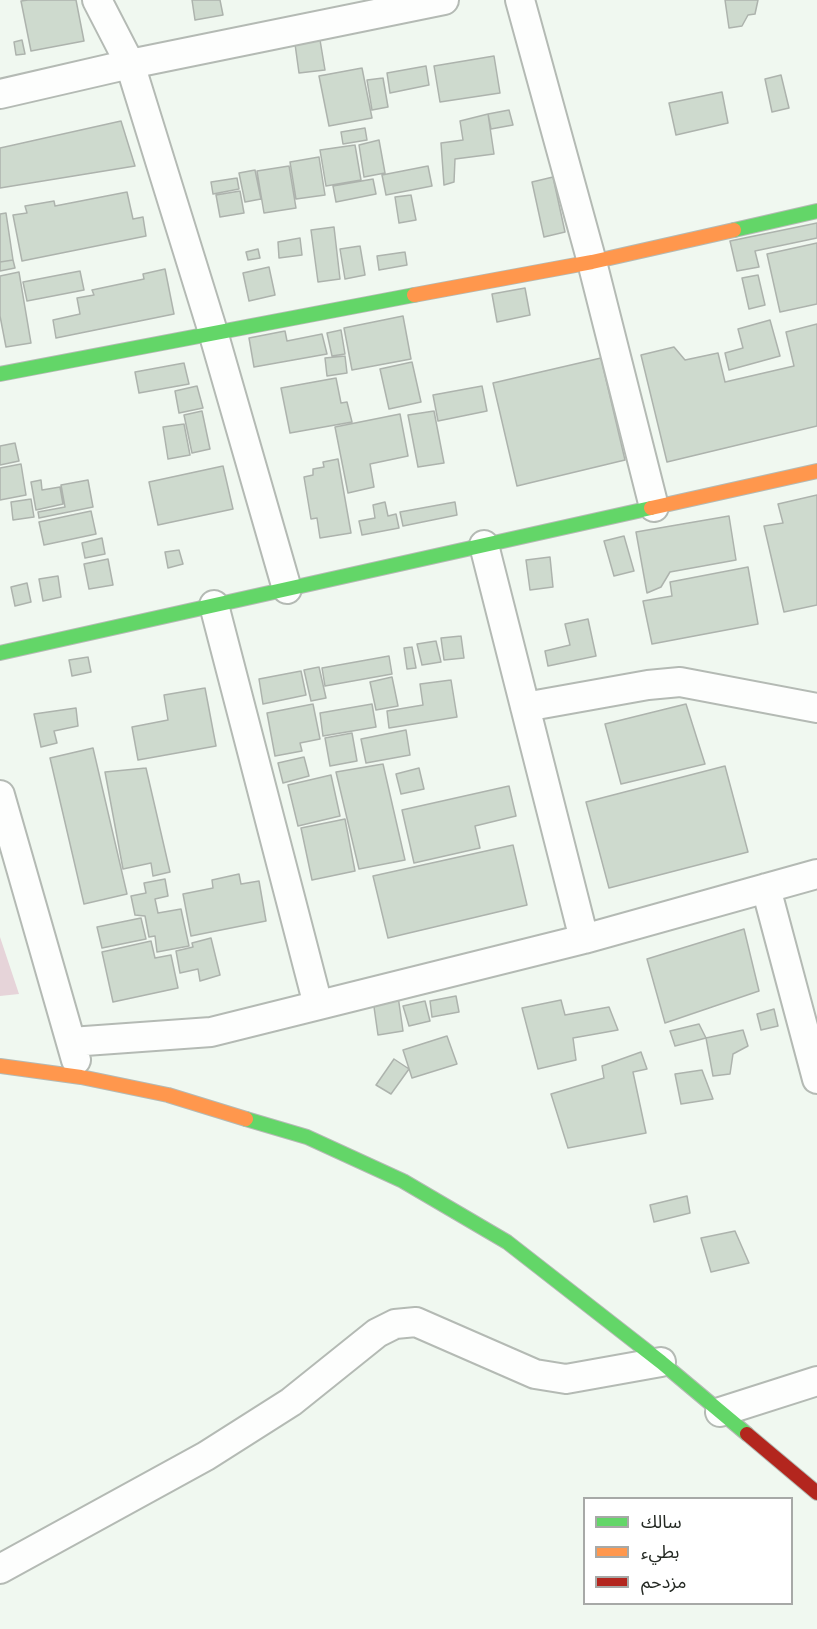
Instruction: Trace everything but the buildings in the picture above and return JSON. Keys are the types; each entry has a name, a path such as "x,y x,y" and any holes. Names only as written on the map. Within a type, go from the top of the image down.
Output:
{"street":[{"path":"97,0 130,64 213,332 287,589"},
{"path":"0,94 130,64 444,0"},
{"path":"520,0 592,262 654,507"},
{"path":"0,374 592,262 817,211"},
{"path":"0,652 817,471"},
{"path":"484,545 584,939"},
{"path":"214,605 318,1005"},
{"path":"525,707 648,685 680,682 817,708"},
{"path":"0,795 81,1077"},
{"path":"71,1042 211,1032 584,939 817,874"},
{"path":"766,888 817,1079"},
{"path":"0,1066 81,1077 168,1095 307,1137 403,1181 507,1242 661,1362 817,1493"},
{"path":"0,1569 206,1456 291,1402 377,1333 395,1324 416,1323 535,1374 566,1379 661,1362"},
{"path":"720,1412 817,1381"}],"shaded area":[{"path":"0,937 19,994 0,996"}],"traffic: fast":[{"path":"734,230 817,211"},
{"path":"0,374 414,295"},
{"path":"0,653 651,508"},
{"path":"246,1119 307,1137 403,1181 507,1242 661,1362 747,1434"}],"traffic: slow":[{"path":"414,295 592,262 734,230"},
{"path":"651,508 817,471"},
{"path":"0,1066 81,1077 168,1095 246,1119"}],"traffic: jam":[{"path":"747,1434 817,1493"}]}
